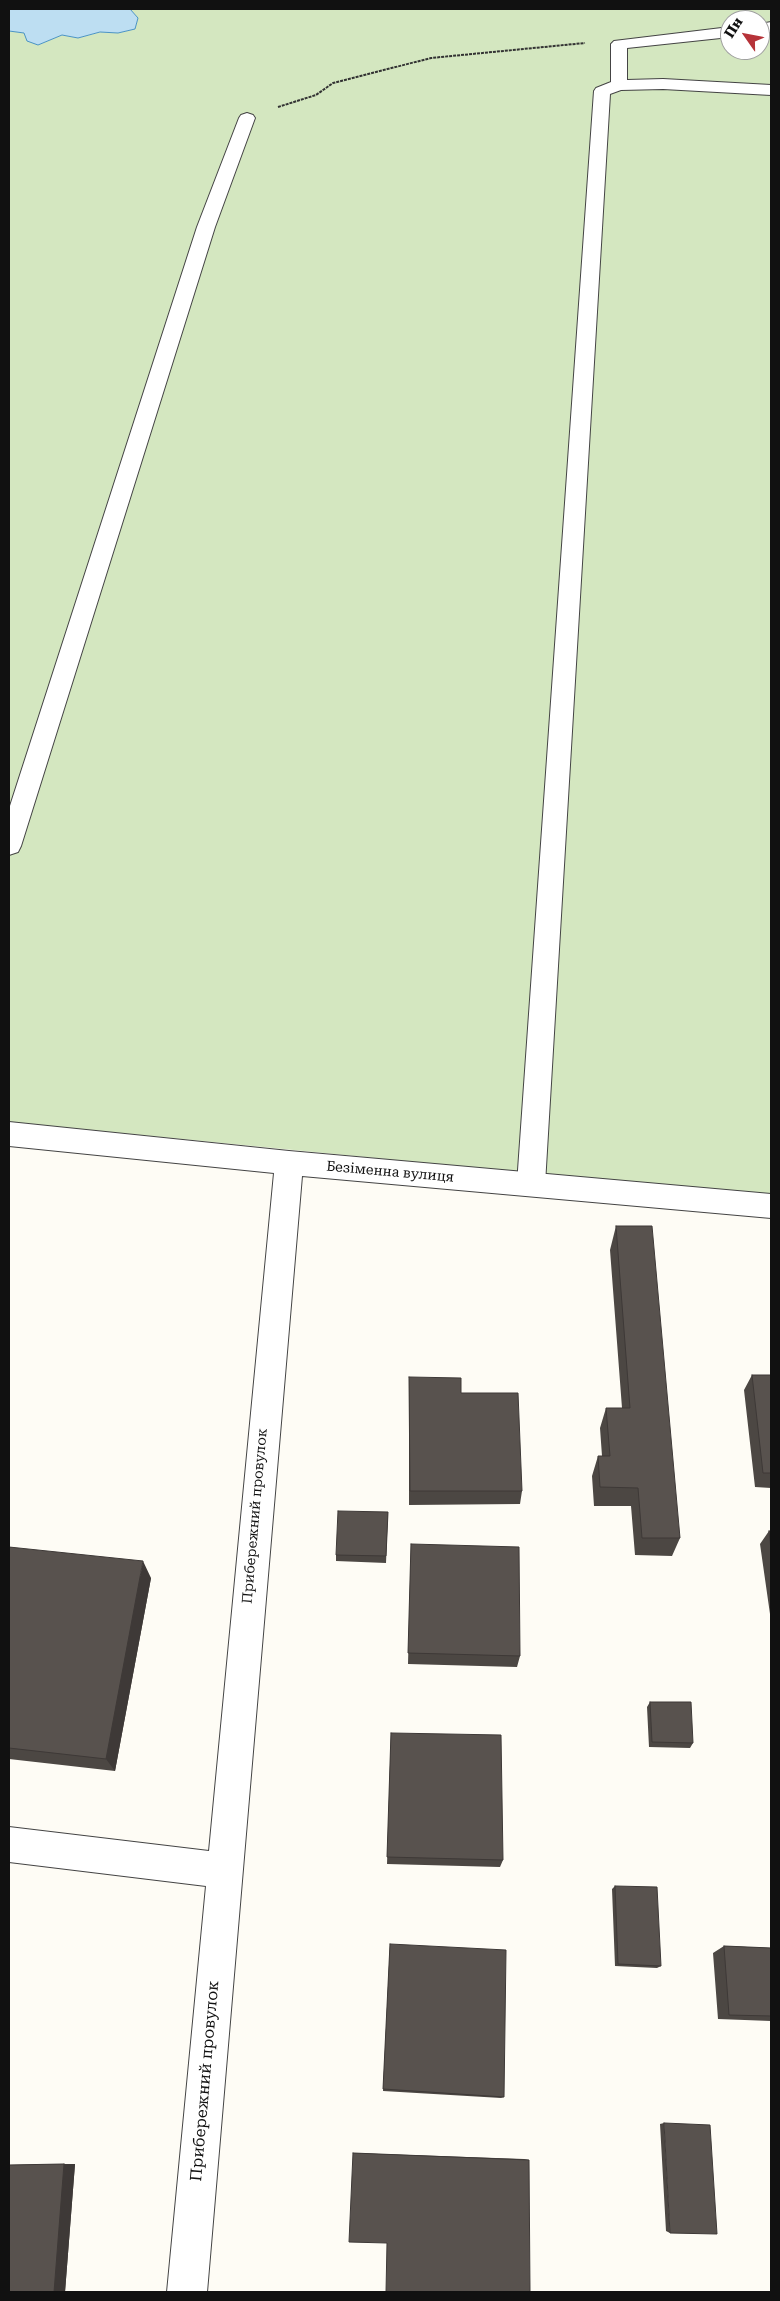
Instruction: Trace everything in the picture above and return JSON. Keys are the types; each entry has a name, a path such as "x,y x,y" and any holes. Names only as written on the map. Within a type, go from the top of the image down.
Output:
{"street":[{"path":"619,85 620,44 720,33"},
{"path":"531,1184 602,91 619,85 663,84 771,90"},
{"path":"9,846 206,227 247,118"},
{"name":"Безіменна вулиця","path":"9,1134 288,1163 771,1206"},
{"name":"Прибережний провулок","path":"187,2292 288,1163"},
{"path":"9,1844 224,1870"}],"path":[{"path":"247,118 316,95 333,84 431,58 595,42 620,44"}],"green space":[{"path":"130,9 771,9 771,1197 9,1122 9,31 24,33 38,45 62,35 78,38 101,32 118,33 135,29 138,18"}],"water":[{"path":"9,9 130,9 138,18 135,29 118,33 100,32 78,38 62,35 38,45 27,41 24,33 9,31"}],"building":[{"path":"616,1226 652,1226 680,1538 642,1538 638,1488 600,1487 598,1456 610,1456 606,1408 630,1408"},
{"path":"752,1375 771,1375 771,1473 763,1473"},
{"path":"409,1377 461,1378 461,1393 518,1393 522,1491 410,1491"},
{"path":"338,1511 388,1512 386,1556 336,1555"},
{"path":"769,1531 771,1531 771,1550"},
{"path":"411,1544 519,1547 520,1656 408,1653"},
{"path":"9,1547 143,1561 106,1759 9,1748"},
{"path":"650,1702 691,1702 693,1743 652,1742"},
{"path":"391,1733 501,1735 503,1860 387,1857"},
{"path":"615,1886 657,1887 661,1966 618,1964"},
{"path":"390,1944 506,1950 504,2097 383,2089"},
{"path":"724,1946 771,1948 771,2016 729,2015"},
{"path":"664,2123 710,2125 717,2234 670,2233"},
{"path":"353,2153 529,2160 530,2292 386,2292 387,2243 349,2242"},
{"path":"64,2164 54,2292 9,2292 9,2165"}]}
